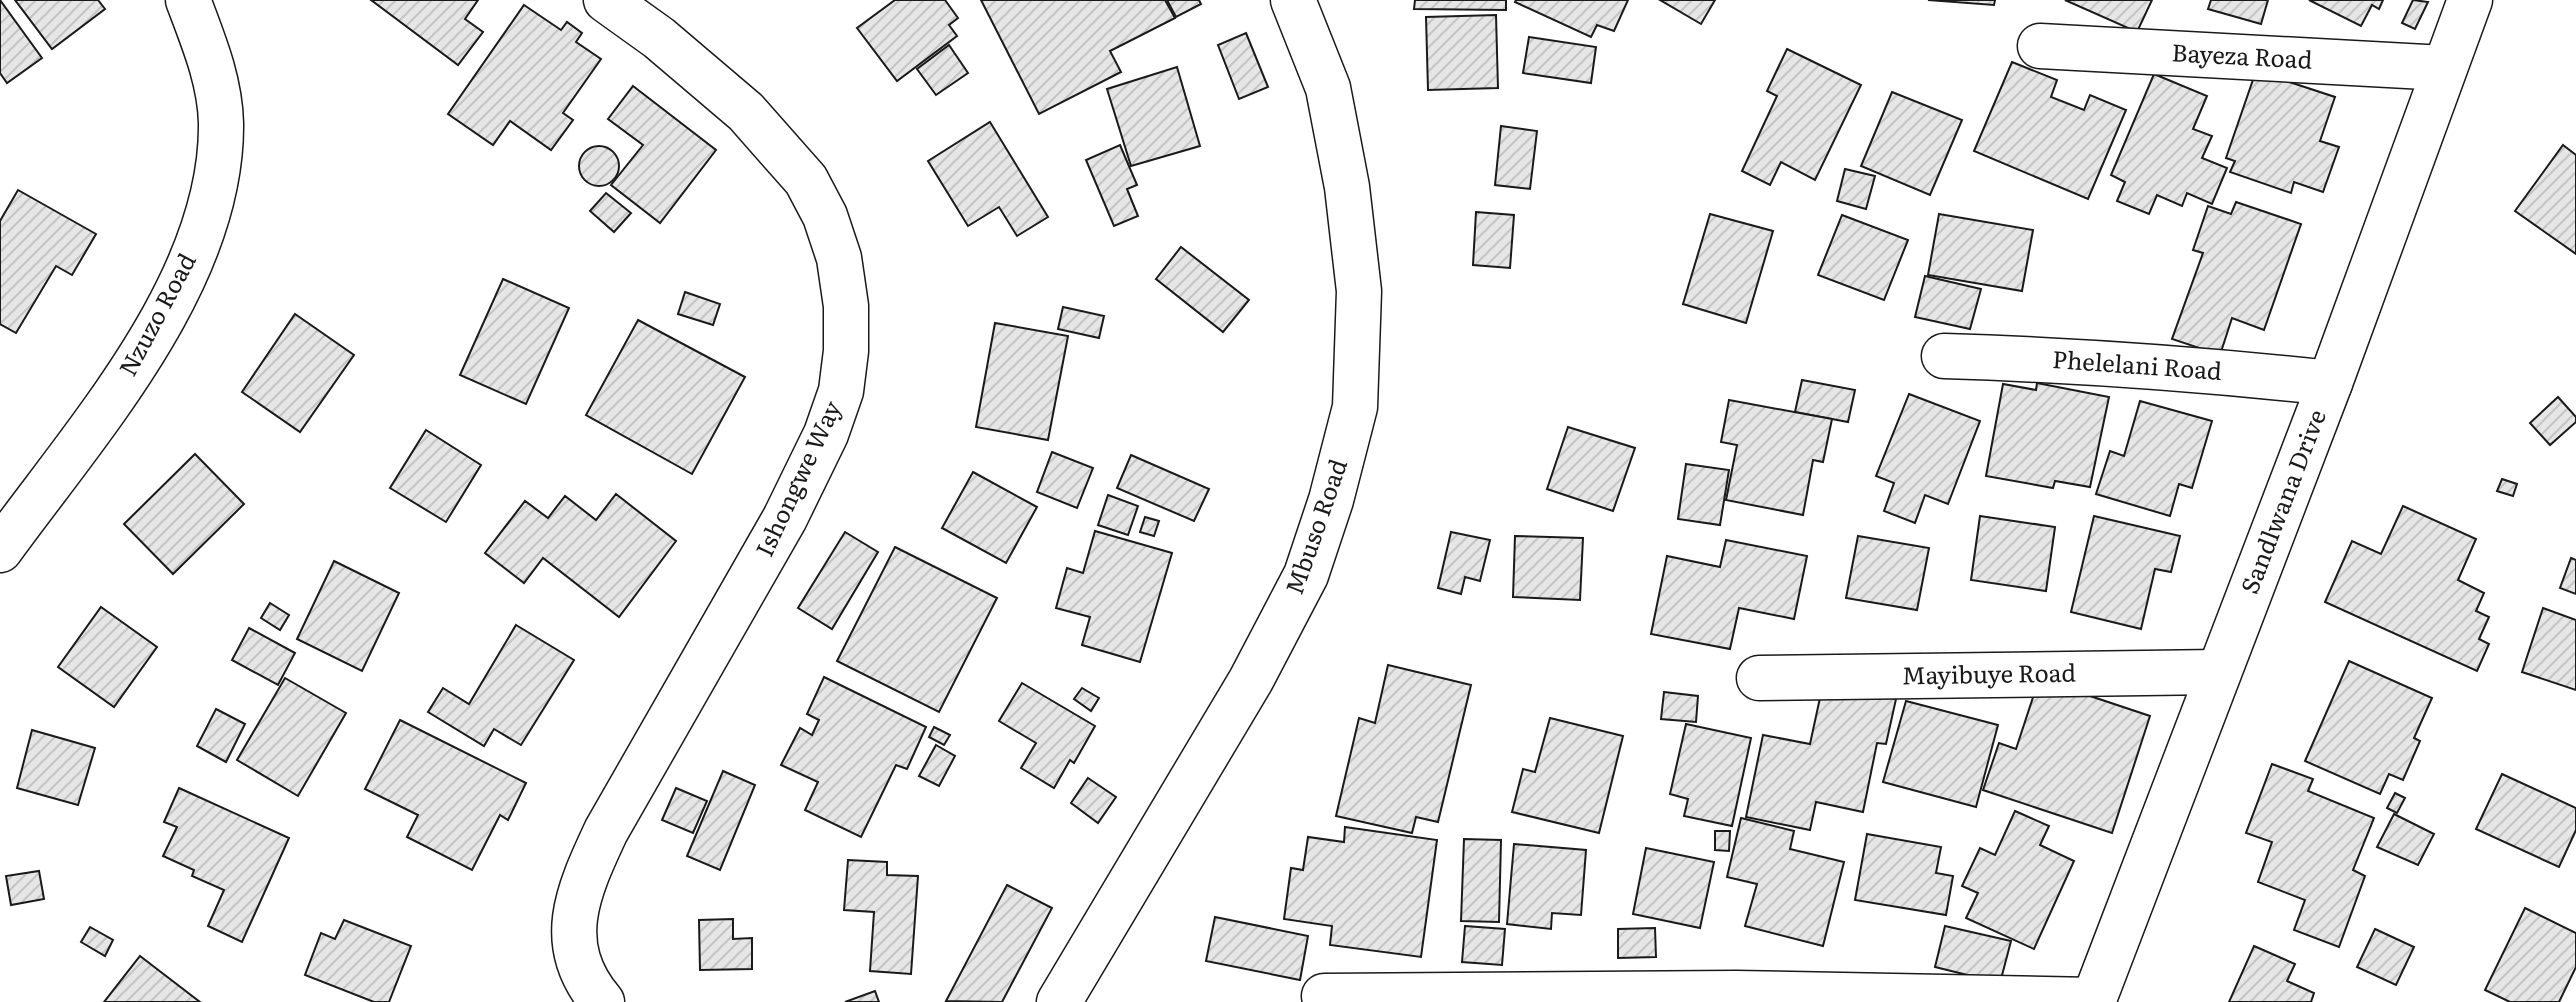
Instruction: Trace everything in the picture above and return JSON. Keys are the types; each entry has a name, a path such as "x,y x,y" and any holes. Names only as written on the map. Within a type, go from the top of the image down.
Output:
{"street":[{"name":"Nzuzo Road","path":"0,550 143,352 176,294 201,233 217,177 221,122 214,72 188,0"},
{"name":"Ishongwe Way","path":"602,1002 594,993 580,964 573,936 575,907 587,872 606,831 785,518 826,434 841,391 846,351 846,306 839,258 825,216 806,180 746,112 659,38 606,0"},
{"name":"Mbuso Road","path":"1059,1002 1251,680 1306,575 1331,500 1355,407 1359,291 1347,187 1328,88 1293,0"},
{"name":"Sandlwana Drive","path":"2093,1001 2330,383 2470,0"},
{"name":"Bayeza Road","path":"2040,46 2444,68"},
{"name":"Phelelani Road","path":"1944,356 2099,361 2330,383"},
{"name":"Mayibuye Road","path":"1759,678 2218,672"},
{"path":"1324,996 1735,993 2093,1001"}],"building":[{"path":"0,0 42,58 7,83 0,73"},
{"path":"15,0 98,0 105,9 52,49"},
{"path":"371,0 478,0 465,19 483,32 458,65"},
{"path":"895,0 945,0 958,18 949,25 957,36 897,81 857,28"},
{"path":"981,0 1165,0 1175,18 1110,51 1121,72 1039,114"},
{"path":"1167,0 1199,0 1201,4 1176,17"},
{"path":"1415,0 1506,0 1506,10 1414,9"},
{"path":"1516,0 1628,0 1614,31 1597,25 1591,37"},
{"path":"1660,0 1715,0 1701,24"},
{"path":"1928,0 1995,0 1994,5"},
{"path":"2065,0 2152,0 2137,32"},
{"path":"2211,0 2268,0 2261,24 2208,9"},
{"path":"2309,0 2383,0 2379,9 2372,5 2361,26"},
{"path":"2413,0 2428,2 2415,29 2402,23"},
{"path":"524,5 561,30 567,22 582,33 576,42 601,59 563,113 573,120 551,150 510,121 493,145 448,114"},
{"path":"1496,15 1498,88 1428,90 1426,17"},
{"path":"1246,33 1268,87 1239,99 1218,45"},
{"path":"1529,37 1596,47 1591,83 1523,73"},
{"path":"949,45 968,73 936,95 917,69"},
{"path":"1787,49 1861,85 1815,180 1781,162 1770,185 1742,171 1777,96 1767,91"},
{"path":"2012,62 2057,80 2051,97 2084,110 2090,95 2126,110 2088,199 1974,151"},
{"path":"1177,67 1200,146 1131,166 1107,89"},
{"path":"2256,71 2335,97 2320,141 2339,147 2323,192 2294,182 2291,193 2230,172 2235,161 2226,158"},
{"path":"2154,74 2207,96 2193,129 2212,136 2202,158 2227,168 2212,204 2187,193 2182,206 2157,195 2149,214 2117,201 2125,182 2111,175"},
{"path":"633,86 716,150 660,223 611,185 643,145 608,119"},
{"path":"1892,92 1962,120 1930,195 1861,166"},
{"path":"990,122 1048,217 1017,236 999,207 968,226 928,161"},
{"path":"1501,126 1537,131 1530,189 1495,185"},
{"path":"1120,145 1137,185 1127,189 1138,216 1114,226 1086,160"},
{"path":"2563,145 2576,155 2576,254 2515,211"},
{"path":"599,146 613,152 619,166 613,180 599,186 585,180 579,166 585,152"},
{"path":"1845,169 1875,176 1866,209 1837,201"},
{"path":"18,190 96,234 72,275 56,266 16,333 0,324 0,221"},
{"path":"606,193 631,213 614,232 590,211"},
{"path":"2236,202 2301,224 2264,330 2232,318 2220,355 2172,339 2203,253 2193,250 2208,206 2231,214"},
{"path":"1476,212 1514,215 1510,268 1473,265"},
{"path":"1710,214 1773,231 1746,323 1683,304"},
{"path":"1939,214 2033,230 2022,291 1928,275"},
{"path":"1842,215 1908,240 1884,300 1818,275"},
{"path":"1181,247 1249,300 1223,332 1156,279"},
{"path":"1925,276 1981,289 1970,329 1915,317"},
{"path":"503,279 569,308 526,404 460,375"},
{"path":"685,292 720,304 713,325 678,314"},
{"path":"1063,307 1104,316 1099,338 1058,329"},
{"path":"295,314 354,355 300,432 242,392"},
{"path":"638,320 745,377 692,474 586,415"},
{"path":"995,323 1068,336 1048,440 976,427"},
{"path":"1802,380 1855,390 1848,422 1795,412"},
{"path":"2037,383 2109,397 2090,487 2055,481 2053,488 1986,476 2003,384 2036,390"},
{"path":"1909,394 1980,421 1948,504 1925,495 1915,523 1884,511 1894,483 1876,476"},
{"path":"2558,397 2576,417 2576,422 2550,445 2530,423"},
{"path":"1729,400 1832,419 1823,462 1813,460 1803,515 1726,500 1737,445 1721,442"},
{"path":"2140,401 2212,421 2192,488 2179,484 2170,516 2096,494 2110,451 2124,456"},
{"path":"1568,427 1635,448 1613,511 1547,489"},
{"path":"426,430 481,465 446,522 390,488"},
{"path":"1052,452 1093,468 1077,508 1037,492"},
{"path":"195,454 244,504 173,574 124,524"},
{"path":"1131,455 1209,489 1194,521 1117,488"},
{"path":"1686,464 1729,470 1720,525 1678,519"},
{"path":"973,472 1037,507 1006,563 942,528"},
{"path":"2502,479 2517,484 2513,496 2497,491"},
{"path":"616,494 676,541 619,617 543,558 524,583 485,553 525,501 548,518 565,496 596,520"},
{"path":"1108,495 1138,506 1128,535 1098,525"},
{"path":"2403,506 2476,539 2458,580 2484,593 2476,611 2489,617 2479,639 2489,644 2477,671 2325,602 2352,541 2381,554"},
{"path":"1980,516 2055,527 2046,591 1971,580"},
{"path":"2094,516 2180,536 2171,572 2155,569 2141,629 2071,612"},
{"path":"1145,517 1159,521 1154,536 1140,532"},
{"path":"1095,531 1172,553 1140,662 1082,645 1090,617 1056,608 1067,568 1083,573"},
{"path":"845,532 878,552 832,629 798,608"},
{"path":"1451,532 1490,540 1480,581 1465,577 1461,594 1438,588"},
{"path":"1515,536 1583,538 1580,600 1513,597"},
{"path":"1858,536 1929,548 1917,610 1846,598"},
{"path":"1726,540 1807,556 1794,619 1739,608 1730,649 1651,634 1667,556 1720,567"},
{"path":"895,547 997,598 939,712 837,661"},
{"path":"2571,558 2576,560 2576,594 2560,588"},
{"path":"334,561 399,593 362,671 297,639"},
{"path":"270,603 289,615 280,630 261,618"},
{"path":"101,607 157,647 114,707 58,667"},
{"path":"2543,608 2576,620 2576,690 2522,672"},
{"path":"516,625 574,660 521,745 494,729 484,746 428,712 443,688 469,704"},
{"path":"249,628 295,653 278,685 232,660"},
{"path":"2349,661 2432,698 2414,738 2420,741 2403,780 2389,774 2380,794 2305,761"},
{"path":"1388,665 1471,685 1438,822 1416,817 1412,833 1336,816 1359,718 1375,723"},
{"path":"824,677 926,727 907,769 896,765 861,837 805,810 818,782 781,765 800,728 812,735 819,720 807,714"},
{"path":"285,678 346,713 298,796 237,760"},
{"path":"2039,679 2150,716 2112,833 1983,790 1999,743 2016,749"},
{"path":"1022,683 1095,726 1074,763 1070,760 1054,788 1021,768 1036,743 999,721"},
{"path":"1823,684 1896,699 1886,744 1877,743 1863,812 1816,802 1810,830 1746,817 1763,735 1810,744"},
{"path":"1082,688 1099,698 1091,711 1074,699"},
{"path":"1664,692 1698,696 1696,722 1661,719"},
{"path":"1906,701 1998,725 1976,807 1883,782"},
{"path":"216,709 245,724 226,762 197,746"},
{"path":"1550,718 1623,736 1599,833 1512,812 1523,769 1535,772"},
{"path":"400,720 526,783 508,820 500,815 472,870 407,837 418,815 365,789"},
{"path":"1686,724 1751,738 1732,826 1684,816 1688,799 1670,794"},
{"path":"934,727 950,735 944,745 929,737"},
{"path":"32,730 95,748 78,805 17,788"},
{"path":"936,745 955,756 939,786 919,776"},
{"path":"2272,764 2313,779 2308,791 2374,818 2353,870 2365,876 2339,947 2294,930 2305,900 2258,882 2272,842 2246,833"},
{"path":"723,771 755,785 720,870 687,856"},
{"path":"2502,774 2576,808 2576,830 2559,867 2476,829"},
{"path":"1088,778 1116,797 1098,823 1071,803"},
{"path":"179,788 289,838 242,942 208,926 224,890 192,876 194,870 163,856 177,827 164,822"},
{"path":"676,788 707,801 693,833 662,820"},
{"path":"2395,793 2405,798 2397,813 2387,808"},
{"path":"2015,811 2049,826 2040,845 2074,861 2034,949 1966,918 1978,893 1962,886 1980,848 1995,855"},
{"path":"2394,814 2434,834 2418,865 2377,847"},
{"path":"1741,818 1794,831 1790,849 1844,862 1823,946 1745,926 1757,884 1727,877"},
{"path":"1345,827 1437,840 1421,957 1330,945 1332,926 1284,919 1291,868 1303,870 1308,837 1344,842"},
{"path":"1715,831 1730,831 1729,851 1715,850"},
{"path":"1867,834 1941,847 1936,873 1953,876 1946,915 1855,900"},
{"path":"1464,839 1501,840 1499,922 1461,921"},
{"path":"1514,844 1586,850 1581,915 1552,913 1551,929 1507,924"},
{"path":"1646,848 1714,862 1700,928 1633,914"},
{"path":"848,860 887,862 887,875 918,876 911,974 870,971 874,912 844,910"},
{"path":"39,871 44,899 11,905 6,876"},
{"path":"1007,885 1052,908 1002,1002 946,1001"},
{"path":"2525,908 2576,933 2576,967 2559,1002 2510,1002 2485,990"},
{"path":"1215,917 1308,936 1300,980 1206,961"},
{"path":"733,919 733,939 752,938 752,969 700,970 699,920"},
{"path":"344,920 411,946 389,1002 374,1002 305,975 321,933 335,939"},
{"path":"1465,926 1505,929 1502,965 1462,962"},
{"path":"1945,926 2011,941 2000,983 1935,967"},
{"path":"90,927 113,940 105,956 81,942"},
{"path":"1655,928 1656,957 1618,958 1618,929"},
{"path":"2375,929 2414,947 2396,985 2357,967"},
{"path":"2254,946 2295,964 2287,981 2314,993 2311,1002 2229,1002"},
{"path":"140,956 200,1002 104,1002"},
{"path":"875,991 879,1002 845,1002"}]}
